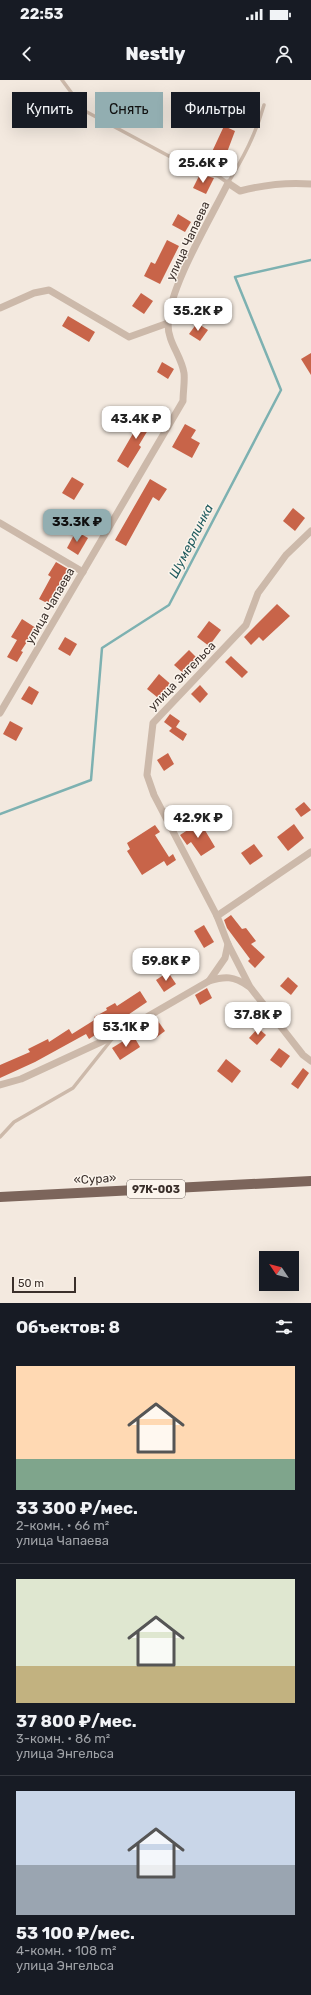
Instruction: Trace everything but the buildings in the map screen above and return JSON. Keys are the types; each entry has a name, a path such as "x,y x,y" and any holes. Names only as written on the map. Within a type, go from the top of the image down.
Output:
{"main road":[{"name":"«Сура»","path":"0,1197 311,1181"}],"street":[{"path":"228,183 240,191 256,187 295,183 311,184"},
{"name":"улица Чапаева","path":"0,713 183,401 184,373 169,338 168,323 172,303 183,275 228,183"},
{"path":"0,308 34,293 49,290 129,337 168,323"},
{"path":"0,523 83,572"},
{"name":"улица Энгельса","path":"311,531 286,555 258,594 246,625 153,723 147,775 154,795 217,916 228,944 250,987 303,1056 311,1061"},
{"path":"217,916 311,852"},
{"path":"209,981 225,958 228,944"},
{"path":"0,1085 21,1079 114,1036 209,981 222,977 232,977 250,987"}],"lane":[{"path":"62,80 67,89 85,111 193,169 218,176 228,183 248,149 258,127 264,104"},
{"path":"0,1137 14,1122 73,1088 114,1036"}],"waterway":[{"name":"Шумерлинка","path":"0,814 91,780 102,648 169,605 281,390 235,277 311,260"}]}
